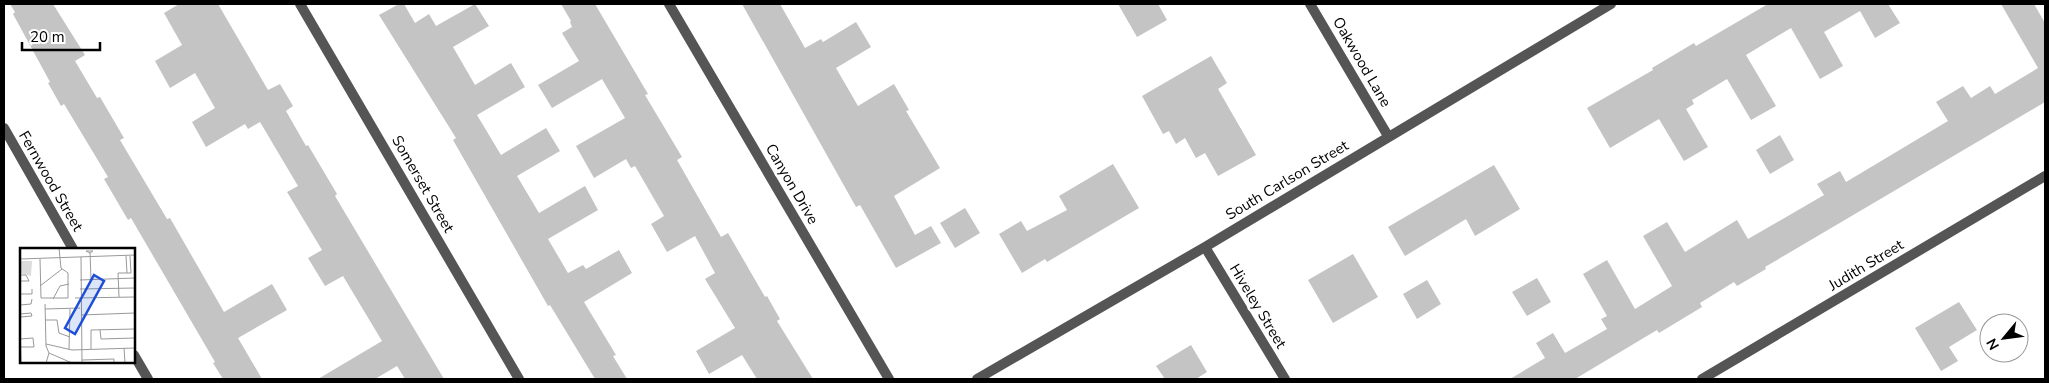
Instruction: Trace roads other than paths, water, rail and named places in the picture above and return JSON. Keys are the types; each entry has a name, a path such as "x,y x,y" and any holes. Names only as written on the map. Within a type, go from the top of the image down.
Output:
{"street":[{"name":"Somerset Street","path":"300,4 519,379"},
{"name":"Canyon Drive","path":"670,4 889,379"},
{"name":"Oakwood Lane","path":"1310,4 1388,136"},
{"name":"South Carlson Street","path":"977,379 1205,248 1388,136 1611,4"},
{"name":"Fernwood Street","path":"4,128 72,248"},
{"name":"Judith Street","path":"1702,379 2045,176"},
{"name":"Hiveley Street","path":"1205,248 1285,379"},
{"path":"135,357 148,379"}]}
